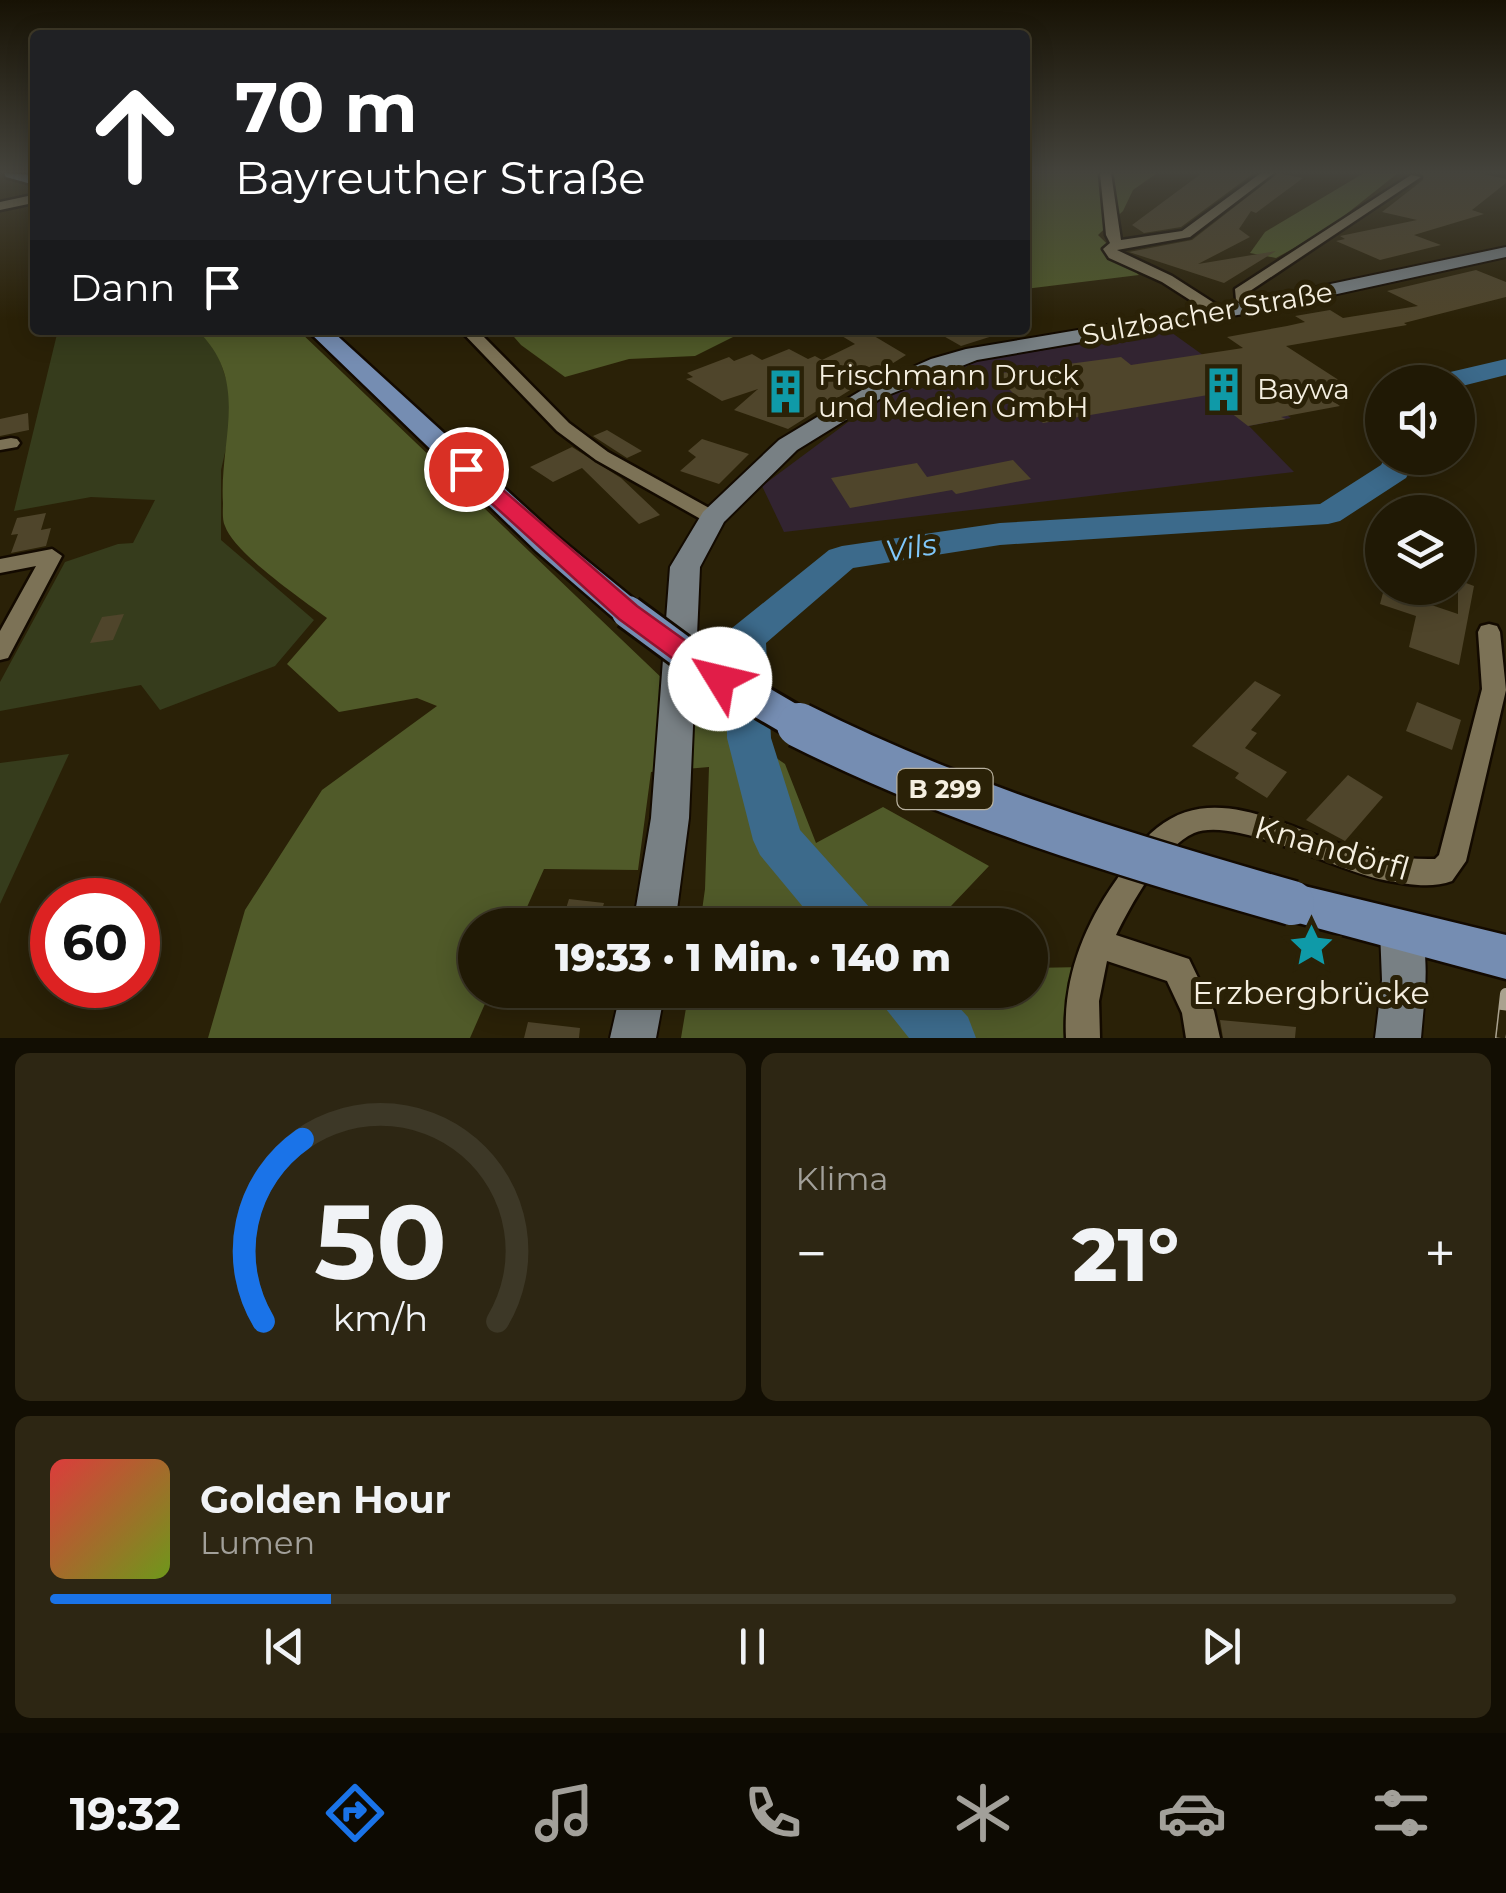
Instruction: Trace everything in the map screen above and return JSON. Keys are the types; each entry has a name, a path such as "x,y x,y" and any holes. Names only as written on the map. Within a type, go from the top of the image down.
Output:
{"main road":[{"name":"Sulzbacher Straße","path":"657,908 670,818 684,567 713,518 788,445 902,380 974,354 1220,313 1506,252"},
{"name":"B 299","path":"323,335 628,612 720,679 836,742 1044,828 1292,903 1498,955"},
{"path":"1398,1038 1404,980 1402,930"},
{"path":"633,1038 639,1008"}],"street":[{"path":"1110,221 1117,244"},
{"path":"1203,221 1186,234 1117,244 1110,249 1114,255 1167,279 1220,313"},
{"path":"1255,306 1241,298 1240,292 1346,221"},
{"path":"473,335 563,427 602,456 713,518"},
{"path":"0,566 52,556 0,652"},
{"name":"Knandörfl","path":"1082,1038 1095,944 1116,904 1165,836 1187,824 1219,818 1249,823 1325,851 1415,874 1442,872 1452,861 1494,689 1489,632"},
{"path":"1095,944 1178,970 1198,1011 1203,1038"}],"shaded area":[{"name":"Baywa","path":"1168,330 1291,418 1249,426 1294,472 784,532 762,486 871,405 925,380 982,360"}],"green space":[{"path":"1030,221 1112,221 1098,235 1139,275 1030,288"},
{"path":"1283,221 1337,221 1276,258 1250,253 1265,232"},
{"path":"57,335 202,335 216,348 228,385 232,422 221,470 221,540 314,620 275,666 160,710 141,685 0,711 0,682 65,562 118,544 133,543 155,500 91,497 14,511"},
{"path":"201,335 303,335 667,683 785,764 816,843 883,807 989,866 949,908 702,908 709,767 651,772 638,870 544,869 527,908 458,908 458,1008 483,1008 470,1038 208,1038 245,910 322,790 437,706 417,698 339,712 287,664 327,618 255,562 225,526 223,479 229,412 223,370"},
{"path":"512,335 737,335 695,356 629,359 565,377"},
{"path":"69,754 0,904 0,763"},
{"path":"1084,967 1081,1038 681,1038 686,1008 1048,1008 1048,968"}],"building":[{"path":"1137,221 1189,221 1181,227 1144,233 1132,225"},
{"path":"1216,221 1244,221 1239,229 1250,237 1198,264 1276,251 1224,283 1129,252 1192,240"},
{"path":"1410,221 1459,221 1414,235 1441,245 1380,260 1336,241 1345,239 1340,236"},
{"path":"1476,270 1506,282 1506,297 1404,323 1407,325 1286,346 1351,388 1322,393 1340,406 1281,417 1286,419 1248,426 1208,395 1043,423 994,374 1121,357 1131,365 1243,348 1227,337 1305,322 1295,316 1330,310 1343,318 1418,306 1387,291"},
{"name":"Frischmann Druck und Medien GmbH","path":"840,335 872,335 906,355 788,429 734,410 758,389 722,401 686,379 693,377 687,373 729,357 734,361 752,354 762,360 789,349 808,359 815,356 822,360 855,344"},
{"path":"942,335 996,335 961,346"},
{"path":"28,413 29,430 0,436 0,419"},
{"path":"607,430 642,451 627,458 593,436"},
{"path":"702,439 749,454 719,484 680,471 696,457 688,451"},
{"path":"572,447 621,478 660,515 639,524 582,468 553,482 530,467"},
{"path":"1013,460 1031,479 850,508 831,478 917,463 927,477"},
{"path":"46,513 41,530 51,528 46,546 11,553 18,534 11,535 17,518"},
{"path":"1383,605 1431,605 1458,614 1458,605 1470,605 1459,665 1409,647 1416,616"},
{"path":"124,614 113,640 90,643 102,617"},
{"path":"1255,681 1281,695 1251,730 1257,733 1245,748 1287,772 1267,798 1235,778 1239,773 1192,746"},
{"path":"1417,702 1461,720 1452,750 1406,731"},
{"path":"1348,775 1383,797 1345,841 1306,820"},
{"path":"569,899 604,903 603,908 566,908"},
{"path":"1220,1020 1296,1027 1295,1038 1223,1038"},
{"path":"528,1022 580,1028 579,1038 524,1038"}],"waterway":[{"name":"Vils","path":"1475,374 1506,367"},
{"name":"Vils","path":"836,908 778,840 749,738 746,638 842,558 1000,534 1328,514 1388,475"},
{"name":"Vils","path":"921,1008 947,1038"}],"railway":[{"path":"1501,1038 1506,994"}],"place":[{"name":"Baywa","path":"1224,389"},
{"name":"Frischmann Druck und Medien GmbH","path":"785,391"},
{"name":"Erzbergbrücke","path":"1311,945"}],"route":[{"path":"466,469 628,612 720,679"}]}
